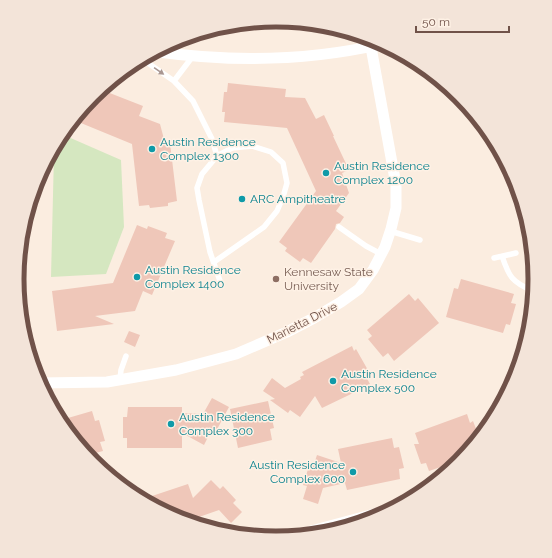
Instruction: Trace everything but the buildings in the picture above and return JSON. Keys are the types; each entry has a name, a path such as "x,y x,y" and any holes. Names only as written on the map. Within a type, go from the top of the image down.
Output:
{"street":[{"path":"165,53 234,58 282,58 309,56 372,46"},
{"name":"Marietta Drive","path":"47,383 107,382 176,370 236,354 287,332 341,302 359,289 373,270 381,254 390,231 396,208 396,185 377,49"}],"lane":[{"path":"174,81 194,56"},
{"path":"147,63 174,81 193,101 212,139 217,156"},
{"path":"214,262 264,228 277,211 287,183 283,163 271,152 252,146 232,148 217,156 202,174 198,188 205,229 214,262 220,281"},
{"path":"339,227 366,246 381,254"},
{"path":"390,231 420,240"},
{"path":"494,258 516,253"},
{"path":"502,256 507,273 519,285 527,289"},
{"path":"120,379 121,370 126,356"}],"green space":[{"path":"68,137 121,160 124,227 106,274 51,277 54,161"}],"place":[{"name":"Austin Residence Complex 1300","path":"152,149"},
{"name":"Austin Residence Complex 1200","path":"326,173"},
{"name":"ARC Ampitheatre","path":"242,199"},
{"name":"Austin Residence Complex 1400","path":"137,277"},
{"name":"Kennesaw State University","path":"276,279"},
{"name":"Austin Residence Complex 500","path":"333,381"},
{"name":"Austin Residence Complex 300","path":"171,424"},
{"name":"Austin Residence Complex 600","path":"353,472"}]}
